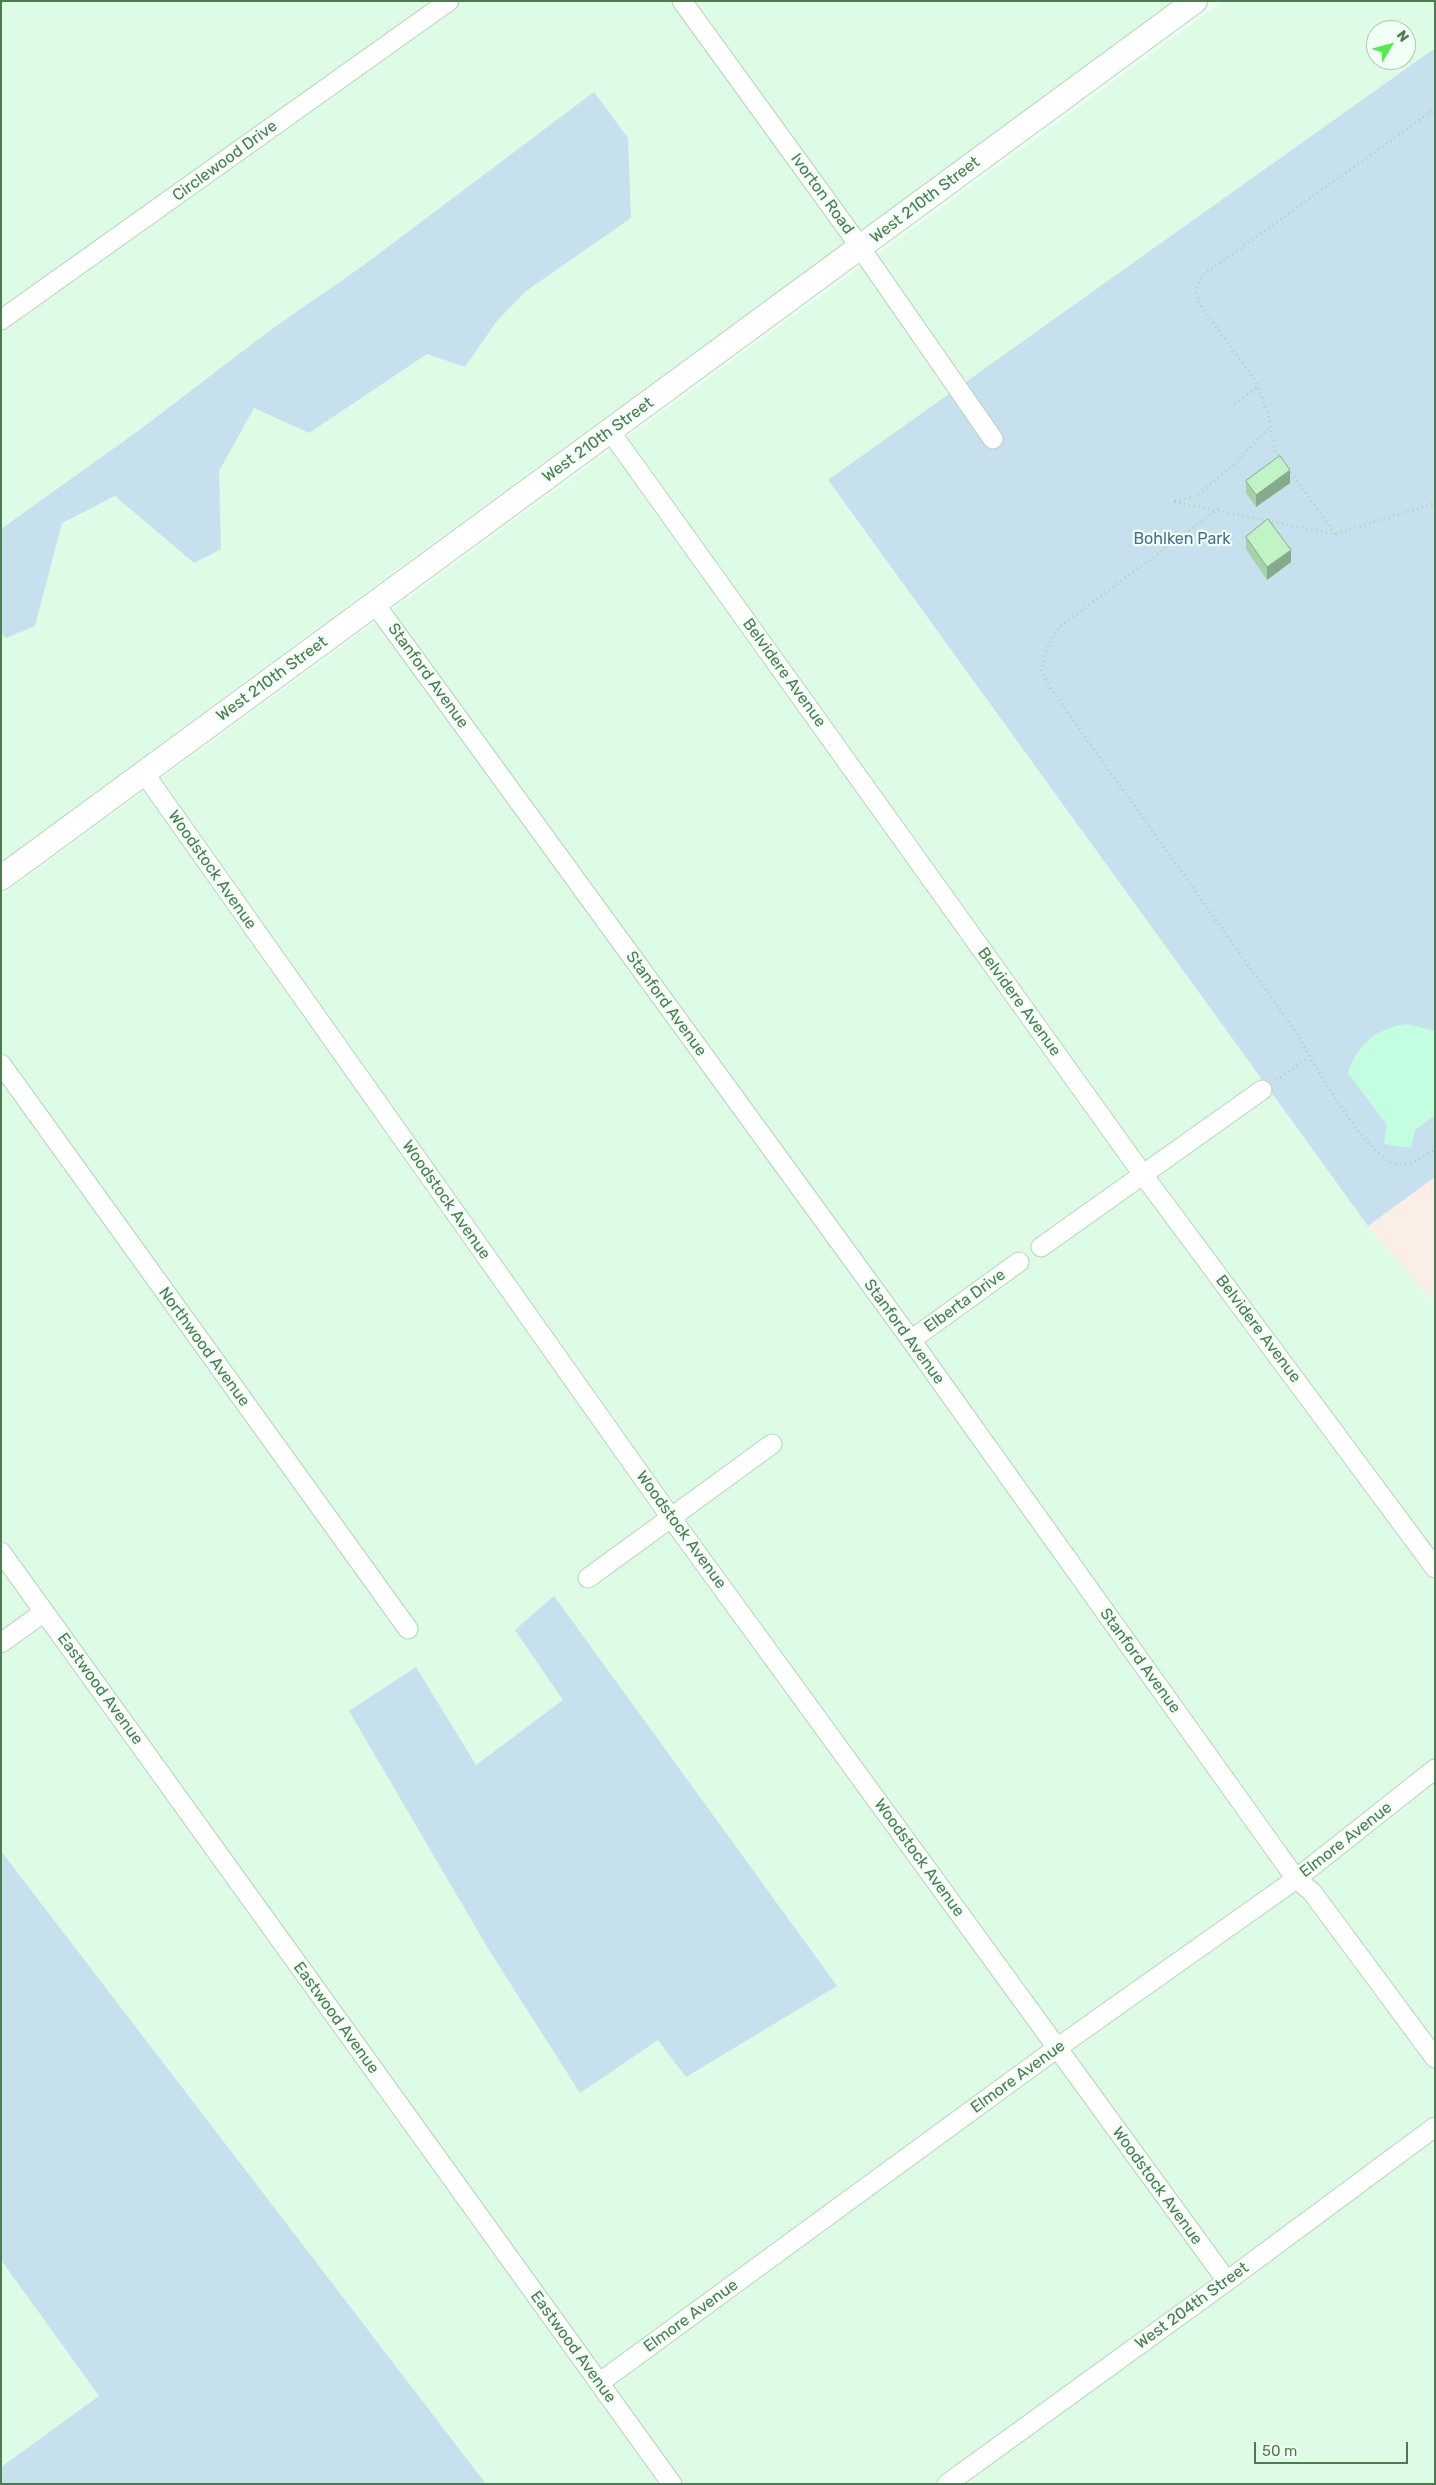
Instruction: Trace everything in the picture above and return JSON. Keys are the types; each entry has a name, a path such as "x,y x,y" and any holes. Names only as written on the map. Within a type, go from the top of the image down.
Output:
{"street":[{"name":"Circlewood Drive","path":"1,320 449,1"},
{"name":"Ivorton Road","path":"682,1 861,249 992,439"},
{"name":"West 210th Street","path":"1,878 861,249 990,150 1195,1"},
{"name":"Belvidere Avenue","path":"610,431 1144,1176 1435,1568"},
{"name":"Stanford Avenue","path":"375,604 910,1340 1296,1878 1312,1892 1435,2058"},
{"name":"Woodstock Avenue","path":"144,773 672,1519 1227,2282"},
{"name":"Northwood Avenue","path":"1,1064 408,1629"},
{"path":"1041,1247 1144,1176 1262,1090"},
{"name":"Elberta Drive","path":"910,1340 1019,1262"},
{"path":"588,1578 672,1519 772,1444"},
{"name":"Eastwood Avenue","path":"1,1552 672,2484"},
{"path":"1,1643 44,1612"},
{"name":"Elmore Avenue","path":"599,2383 1057,2048 1296,1878 1435,1769"},
{"name":"West 204th Street","path":"947,2484 1227,2282 1435,2126"}],"path":[{"path":"1335,534 1276,450 1271,426 1258,387 1199,303 1196,290 1203,275 1435,109"},
{"path":"1235,404 1258,387"},
{"path":"1271,426 1236,463 1197,496 1174,502 1218,509 1335,534 1435,503"},
{"path":"1218,509 1059,627 1048,644 1041,670 1051,689 1298,1035 1308,1058 1376,1153 1396,1164 1419,1161 1435,1149"},
{"path":"1262,1090 1308,1058"}],"shaded area":[{"path":"1,1 1177,1 401,566 1,862"},
{"path":"1224,1 1435,1 1435,48 1416,62 1416,20 1366,20 1366,70 1404,70 828,481 1368,1226 1435,1303 1435,2484 486,2484 1,1851 1,896"},
{"path":"1435,1177 1435,1303 1368,1226"},
{"path":"1,2260 99,2396 1,2467"}],"green space":[{"name":"Bohlken Park","path":"1435,48 1435,1177 1368,1226 828,480 1404,70 1416,70 1416,62"},
{"path":"594,92 628,138 631,218 526,291 496,322 465,367 427,354 309,433 254,408 219,471 221,549 194,563 115,496 62,523 35,626 6,638 1,633 1,529 138,431 272,329 364,265"},
{"path":"554,1596 837,1986 686,2077 658,2040 580,2093 489,1950 349,1711 416,1667 476,1765 563,1700 515,1630"},
{"path":"1,1851 486,2484 1,2484 1,2467 99,2396 1,2260"}],"sand":[{"path":"1407,1024 1435,1031 1435,1115 1415,1130 1411,1148 1384,1144 1387,1125 1348,1073 1357,1054 1370,1039 1386,1029"}],"building":[{"path":"1280,456 1290,470 1256,495 1246,481"},
{"path":"1268,519 1291,550 1267,567 1246,537"}]}
